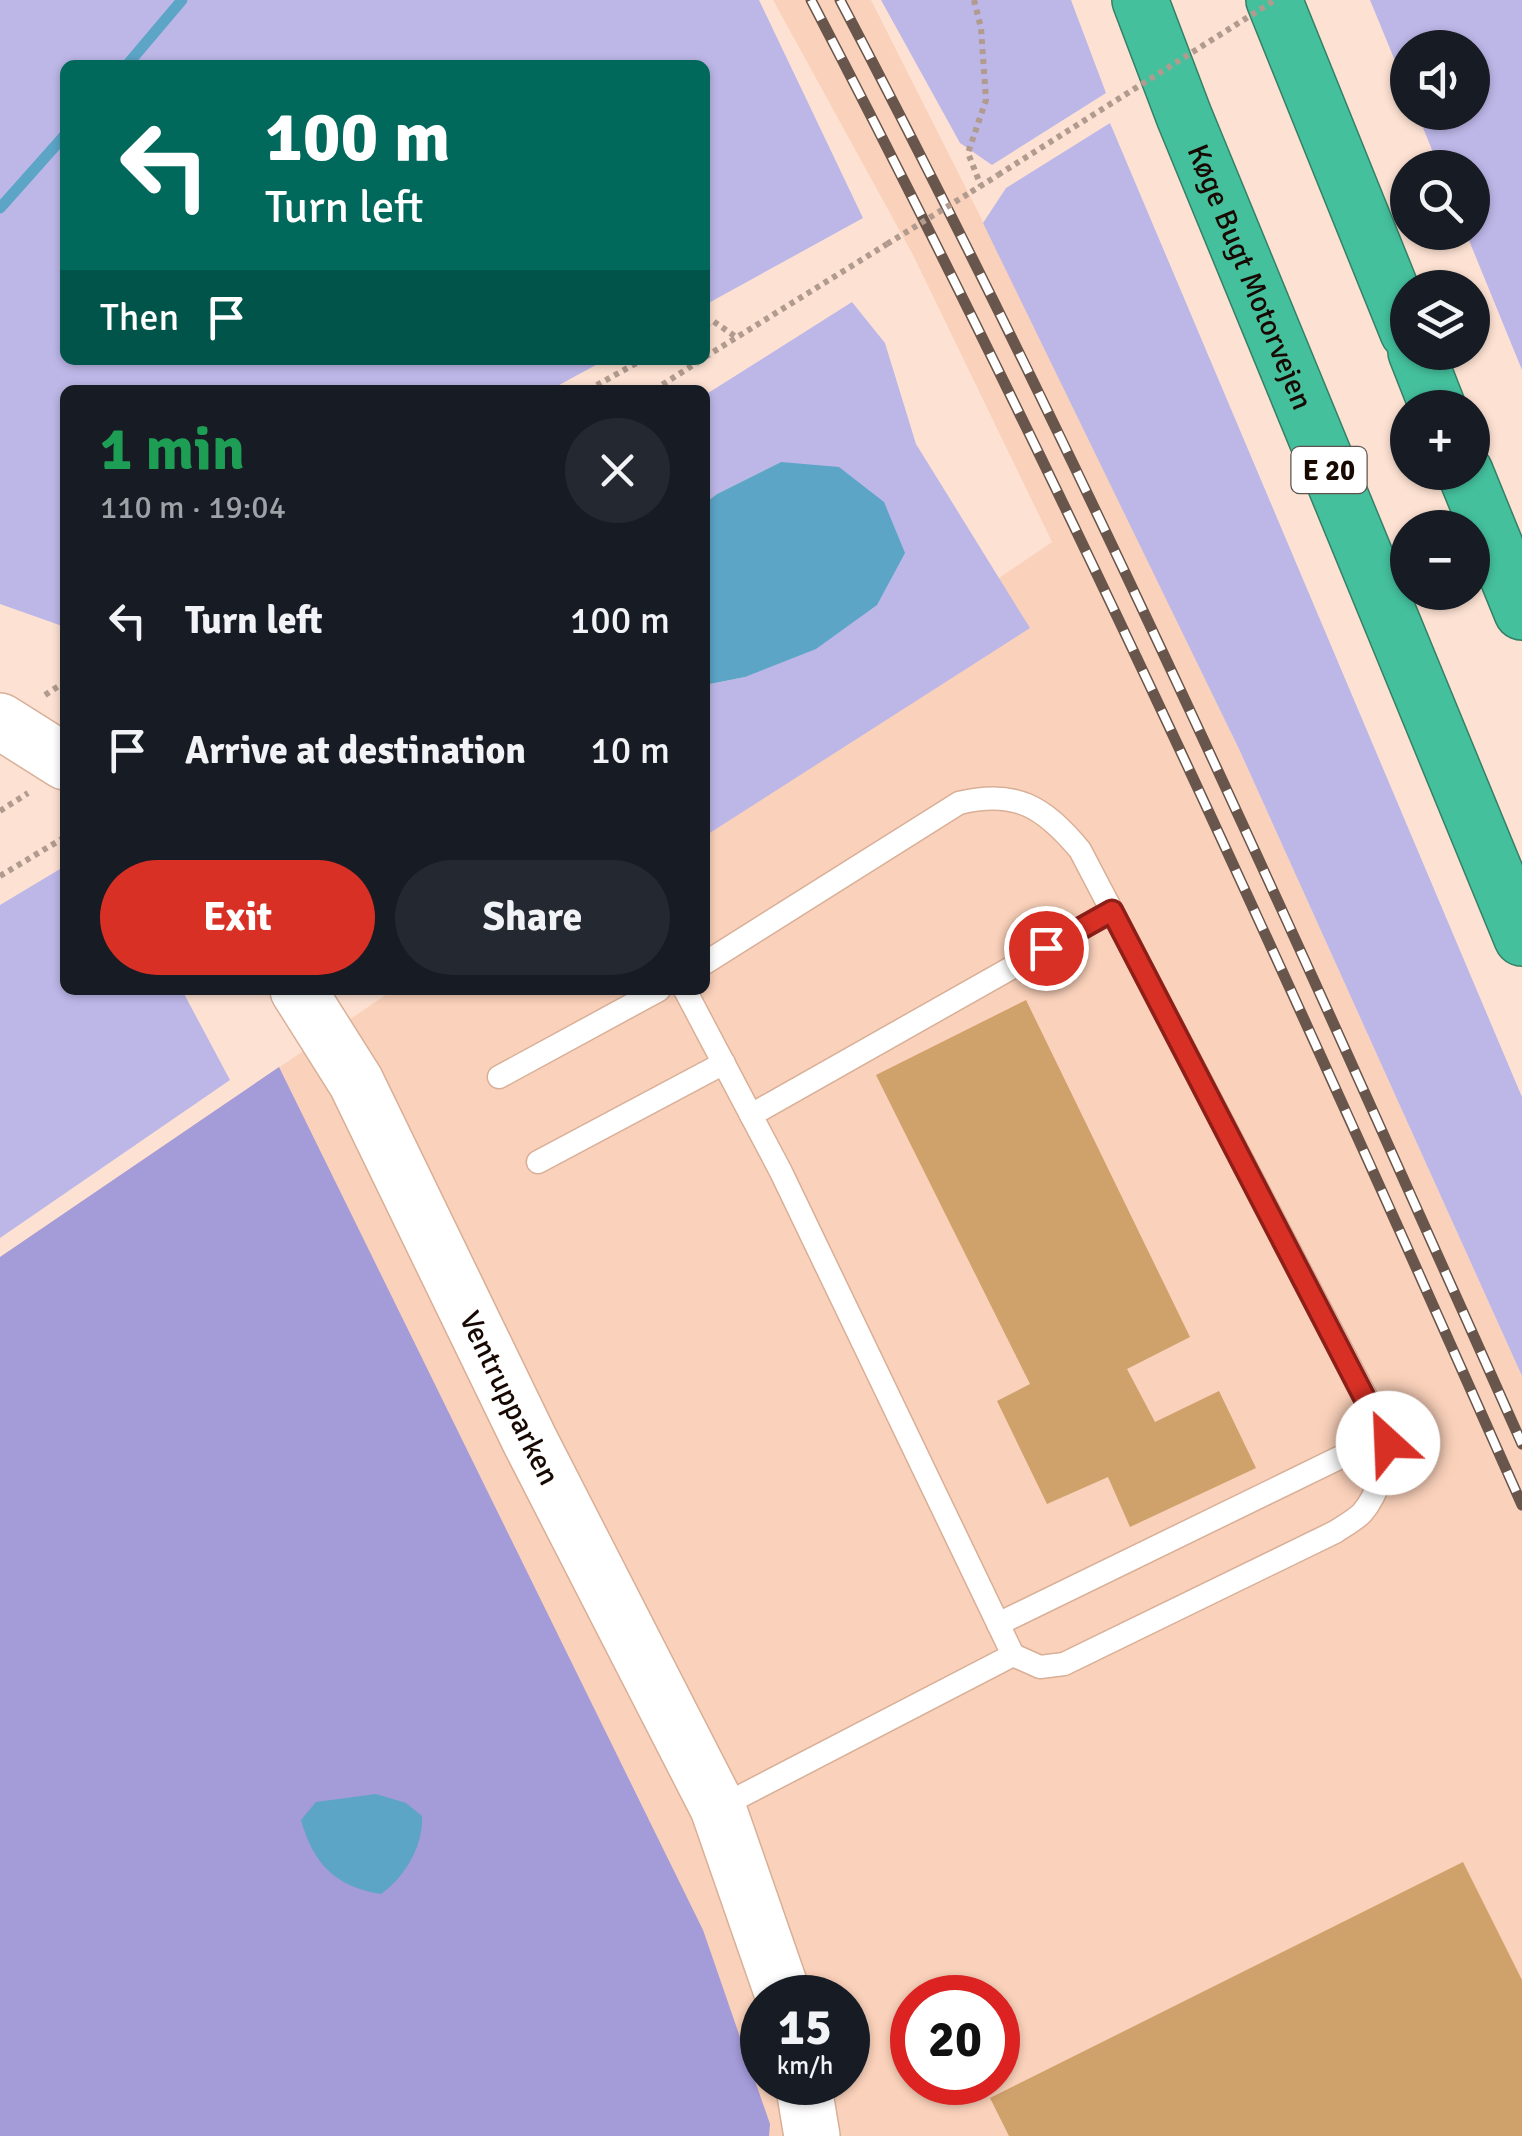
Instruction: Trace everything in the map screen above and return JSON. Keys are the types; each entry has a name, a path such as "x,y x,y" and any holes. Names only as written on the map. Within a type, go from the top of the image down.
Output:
{"highway":[{"name":"Køge Bugt Motorvejen","path":"1140,0 1184,116 1522,938"},
{"path":"1274,0 1390,287"},
{"path":"1472,490 1522,612"}],"street":[{"path":"0,721 60,759"},
{"name":"Ventrupparken","path":"301,995 356,1082 530,1440 718,1808 776,1975"},
{"path":"807,2105 812,2136"}],"lane":[{"path":"689,995 781,1172 1014,1655 1040,1667 1064,1664 1335,1532 1363,1512 1376,1487 1388,1443 1386,1436 1080,850 1056,821 1010,798 988,796 959,803 710,960"},
{"path":"751,1115 1112,911"},
{"path":"499,1077 650,995"},
{"path":"538,1162 724,1063"},
{"path":"998,1624 1386,1436"},
{"path":"718,1808 1014,1655"}],"path":[{"path":"974,0 981,28 986,100 968,152 981,186"},
{"path":"710,354 1274,0"},
{"path":"710,322 736,337"},
{"path":"597,385 633,365"},
{"path":"662,385 694,365"},
{"path":"0,876 60,839"}],"shaded area":[{"path":"0,0 759,0 863,218 710,302 710,60 60,60 60,365 596,365 559,385 60,385 60,625 0,604"},
{"path":"773,0 871,0 1021,297 1239,749 1522,1376 1522,2136 0,2136 0,1257 386,995 710,995 710,775 1052,542 913,255"},
{"path":"881,0 1071,0 1106,93 992,165 960,143"},
{"path":"1370,0 1522,0 1522,370 1490,292 1490,270 1481,270 1473,250 1490,250 1490,150 1432,150 1424,130 1490,130 1490,30 1390,30 1390,49"},
{"path":"1110,123 1522,1097 1522,1376 1239,749 983,223 1006,188"},
{"path":"852,302 885,343 916,444 1030,628 710,833 710,684 745,677 781,462 710,499 710,392"},
{"path":"60,869 60,995 185,995 230,1080 0,1238 0,905"},
{"path":"279,1067 703,1930 740,2037 740,2105 763,2105 770,2124 769,2136 0,2136 0,1257"}],"water":[{"path":"781,462 839,467 884,502 905,553 877,605 816,649 745,677 710,684 710,499"},
{"path":"376,1794 406,1803 422,1816 420,1838 411,1860 381,1894 351,1886 328,1870 312,1849 301,1820 316,1802"}],"building":[{"path":"1026,1000 1190,1337 1127,1369 1155,1422 1219,1391 1256,1468 1130,1527 1108,1477 1047,1504 997,1401 1030,1384 876,1075"},
{"path":"1463,1862 1522,1980 1522,2136 1009,2136 994,2105 1020,2105 1020,2083"}],"waterway":[{"path":"131,60 182,0"},
{"path":"0,208 60,141"}],"railway":[{"path":"811,0 1090,559 1352,1125 1522,1505"},
{"path":"840,0 932,177 1108,536 1522,1444"}],"route":[{"path":"1046,948 1112,911 1388,1443"}]}
